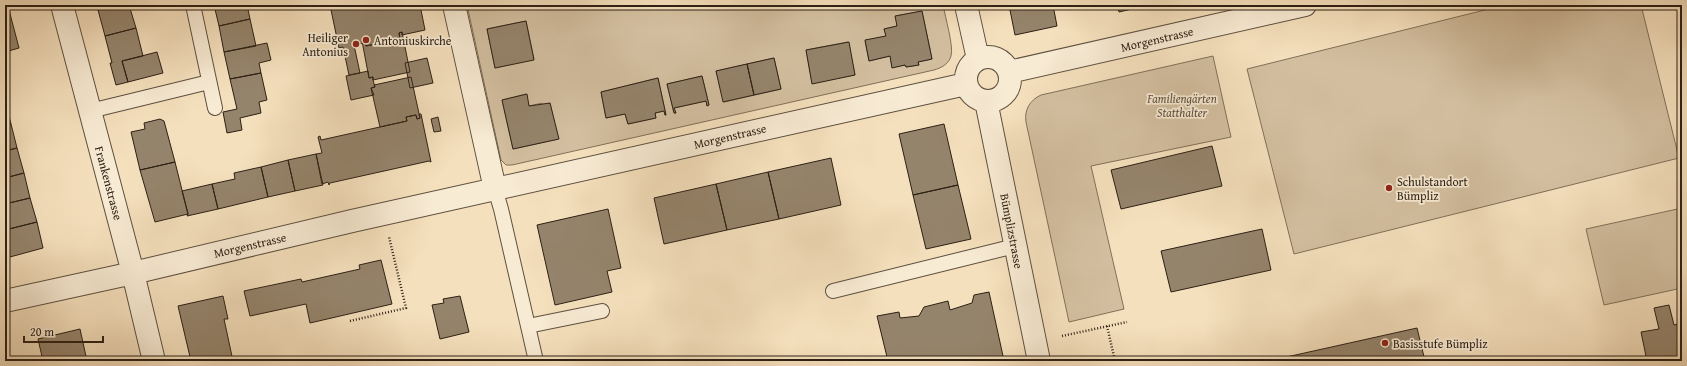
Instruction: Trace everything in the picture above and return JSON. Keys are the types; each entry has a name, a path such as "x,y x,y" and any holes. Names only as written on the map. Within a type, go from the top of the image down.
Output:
{"street":[{"name":"Frankenstrasse","path":"62,5 133,273 154,361"},
{"path":"454,5 495,189"},
{"path":"966,5 978,59"},
{"name":"Morgenstrasse","path":"1009,72 1305,5"},
{"path":"989,57 998,59 1007,67 1009,72 1010,80 1006,92 997,99 986,101 979,100 969,92 966,84 967,71 972,63 978,59 989,57"},
{"name":"Morgenstrasse","path":"6,296 133,273 352,220 966,84"},
{"name":"Bümplizstrasse","path":"986,101 1039,361"}],"lane":[{"path":"193,5 215,108"},
{"path":"90,111 209,82"},
{"path":"495,189 536,361"},
{"path":"834,291 1015,246"},
{"path":"528,326 602,311"}],"path":[{"path":"350,321 406,308 389,237"},
{"path":"1062,336 1127,322"},
{"path":"1107,326 1115,361"}],"green space":[{"path":"467,5 943,5 952,52 948,61 937,69 512,165 506,165 501,160","holes":["922,11 932,59 918,62 919,65 906,67 905,65 892,67 890,56 869,61 865,41 886,36 884,29 897,26 896,16","526,21 534,59 495,68 487,29","848,42 855,75 812,83 806,50","774,58 781,89 724,102 716,71","702,76 709,105 707,106 706,101 674,108 676,113 674,113 667,84","658,78 666,115 664,111 655,113 656,118 628,124 625,114 606,118 601,92","526,94 529,106 550,103 558,139 513,149 502,100"]},
{"path":"1505,5 1641,5 1679,158 1294,254 1247,69"},
{"name":"Familiengärten Statthalter","path":"1213,56 1231,137 1091,166 1124,309 1069,322 1026,122 1026,113 1029,106 1037,97 1041,95"},
{"path":"1682,208 1682,288 1604,305 1586,229"}],"building":[{"path":"97,5 116,5 98,10"},
{"path":"116,5 129,5 136,28 105,36 98,10"},
{"path":"214,5 247,5 250,19 219,26"},
{"name":"Antoniuskirche","path":"330,5 420,5 425,30 402,35 402,32 399,33 400,39 366,46 365,40 362,41 363,43 354,45 360,73 349,75 343,47 339,48"},
{"path":"1009,5 1053,5 1057,26 1015,35"},
{"path":"1117,5 1149,5 1119,12"},
{"path":"9,10 19,48 5,52 5,11"},
{"path":"922,11 932,59 918,62 919,65 906,67 905,65 892,68 890,56 869,61 865,40 886,36 884,29 897,26 895,16"},
{"path":"250,19 256,46 224,52 219,26"},
{"path":"526,21 534,60 495,68 487,29"},
{"path":"136,28 143,56 122,61 128,82 116,85 105,36"},
{"path":"402,32 410,72 373,80 373,77 369,78 362,41 365,40 366,46 400,39 399,33"},
{"path":"849,42 855,75 812,84 806,50"},
{"path":"267,43 271,60 259,63 261,73 230,79 224,52"},
{"path":"157,52 163,73 128,82 122,61"},
{"path":"427,58 433,83 410,88 405,63"},
{"path":"774,58 781,89 754,95 747,64"},
{"path":"747,64 754,95 723,102 716,71"},
{"path":"368,71 369,78 373,77 375,87 371,88 374,95 351,100 346,76"},
{"path":"261,73 267,100 259,102 261,113 240,118 242,130 227,133 223,112 237,109 230,79"},
{"path":"702,76 709,105 707,106 706,101 674,108 676,113 674,113 667,84"},
{"path":"411,77 420,118 417,119 416,115 406,117 407,121 380,127 371,88 375,87 374,85"},
{"path":"658,78 666,115 664,111 655,113 656,118 628,124 625,114 606,118 601,92"},
{"path":"527,94 529,106 550,103 559,139 513,149 502,100"},
{"path":"5,101 11,124 5,125"},
{"path":"419,114 421,114 431,162 429,161 330,183 329,185 328,182 322,184 316,154 322,153 318,137 320,136 321,140 407,121 406,117 416,115 417,119 420,118"},
{"path":"438,117 441,131 434,132 431,119"},
{"path":"160,119 164,121 175,162 140,170 131,132 145,129 144,123"},
{"path":"11,124 17,148 5,151 5,125"},
{"path":"944,124 958,185 913,195 899,134"},
{"path":"1212,146 1222,186 1121,209 1111,170"},
{"path":"17,148 24,173 5,178 5,151"},
{"path":"316,154 323,185 295,191 288,160"},
{"path":"831,158 841,205 779,219 768,172"},
{"path":"288,160 295,191 268,197 261,167"},
{"path":"175,162 188,214 155,222 140,170"},
{"path":"261,167 268,197 218,209 212,184 235,179 234,173"},
{"path":"768,172 779,219 727,230 716,184"},
{"path":"24,173 30,198 5,204 5,178"},
{"path":"212,184 218,209 187,216 188,214 182,191"},
{"path":"716,184 727,230 664,244 654,198"},
{"path":"958,185 971,239 926,249 913,195"},
{"path":"30,198 37,222 5,230 5,204"},
{"path":"608,209 621,268 607,271 612,292 555,305 537,225"},
{"path":"37,222 43,248 10,257 5,237 5,230"},
{"path":"1262,229 1271,270 1171,292 1161,251"},
{"path":"381,260 392,304 310,323 306,304 250,316 244,291 301,279 302,282 360,269 359,265"},
{"path":"989,292 1003,356 980,361 888,361 877,316 899,312 900,318 919,316 924,307 948,301 950,310 972,303 974,295"},
{"path":"223,296 228,319 224,319 233,361 191,361 178,306"},
{"path":"460,296 469,332 440,339 432,305 444,303 443,299"},
{"path":"1669,305 1674,325 1682,323 1682,361 1647,361 1641,332 1659,329 1654,308"},
{"name":"Basisstufe Bümpliz","path":"1417,328 1425,361 1271,361 1282,358"},
{"path":"80,329 87,361 43,361 38,339"}],"place":[{"name":"Antoniuskirche","path":"366,40"},
{"name":"Heiliger Antonius","path":"356,44"},
{"name":"Schulstandort Bümpliz","path":"1389,188"},
{"name":"Basisstufe Bümpliz","path":"1385,343"}]}
